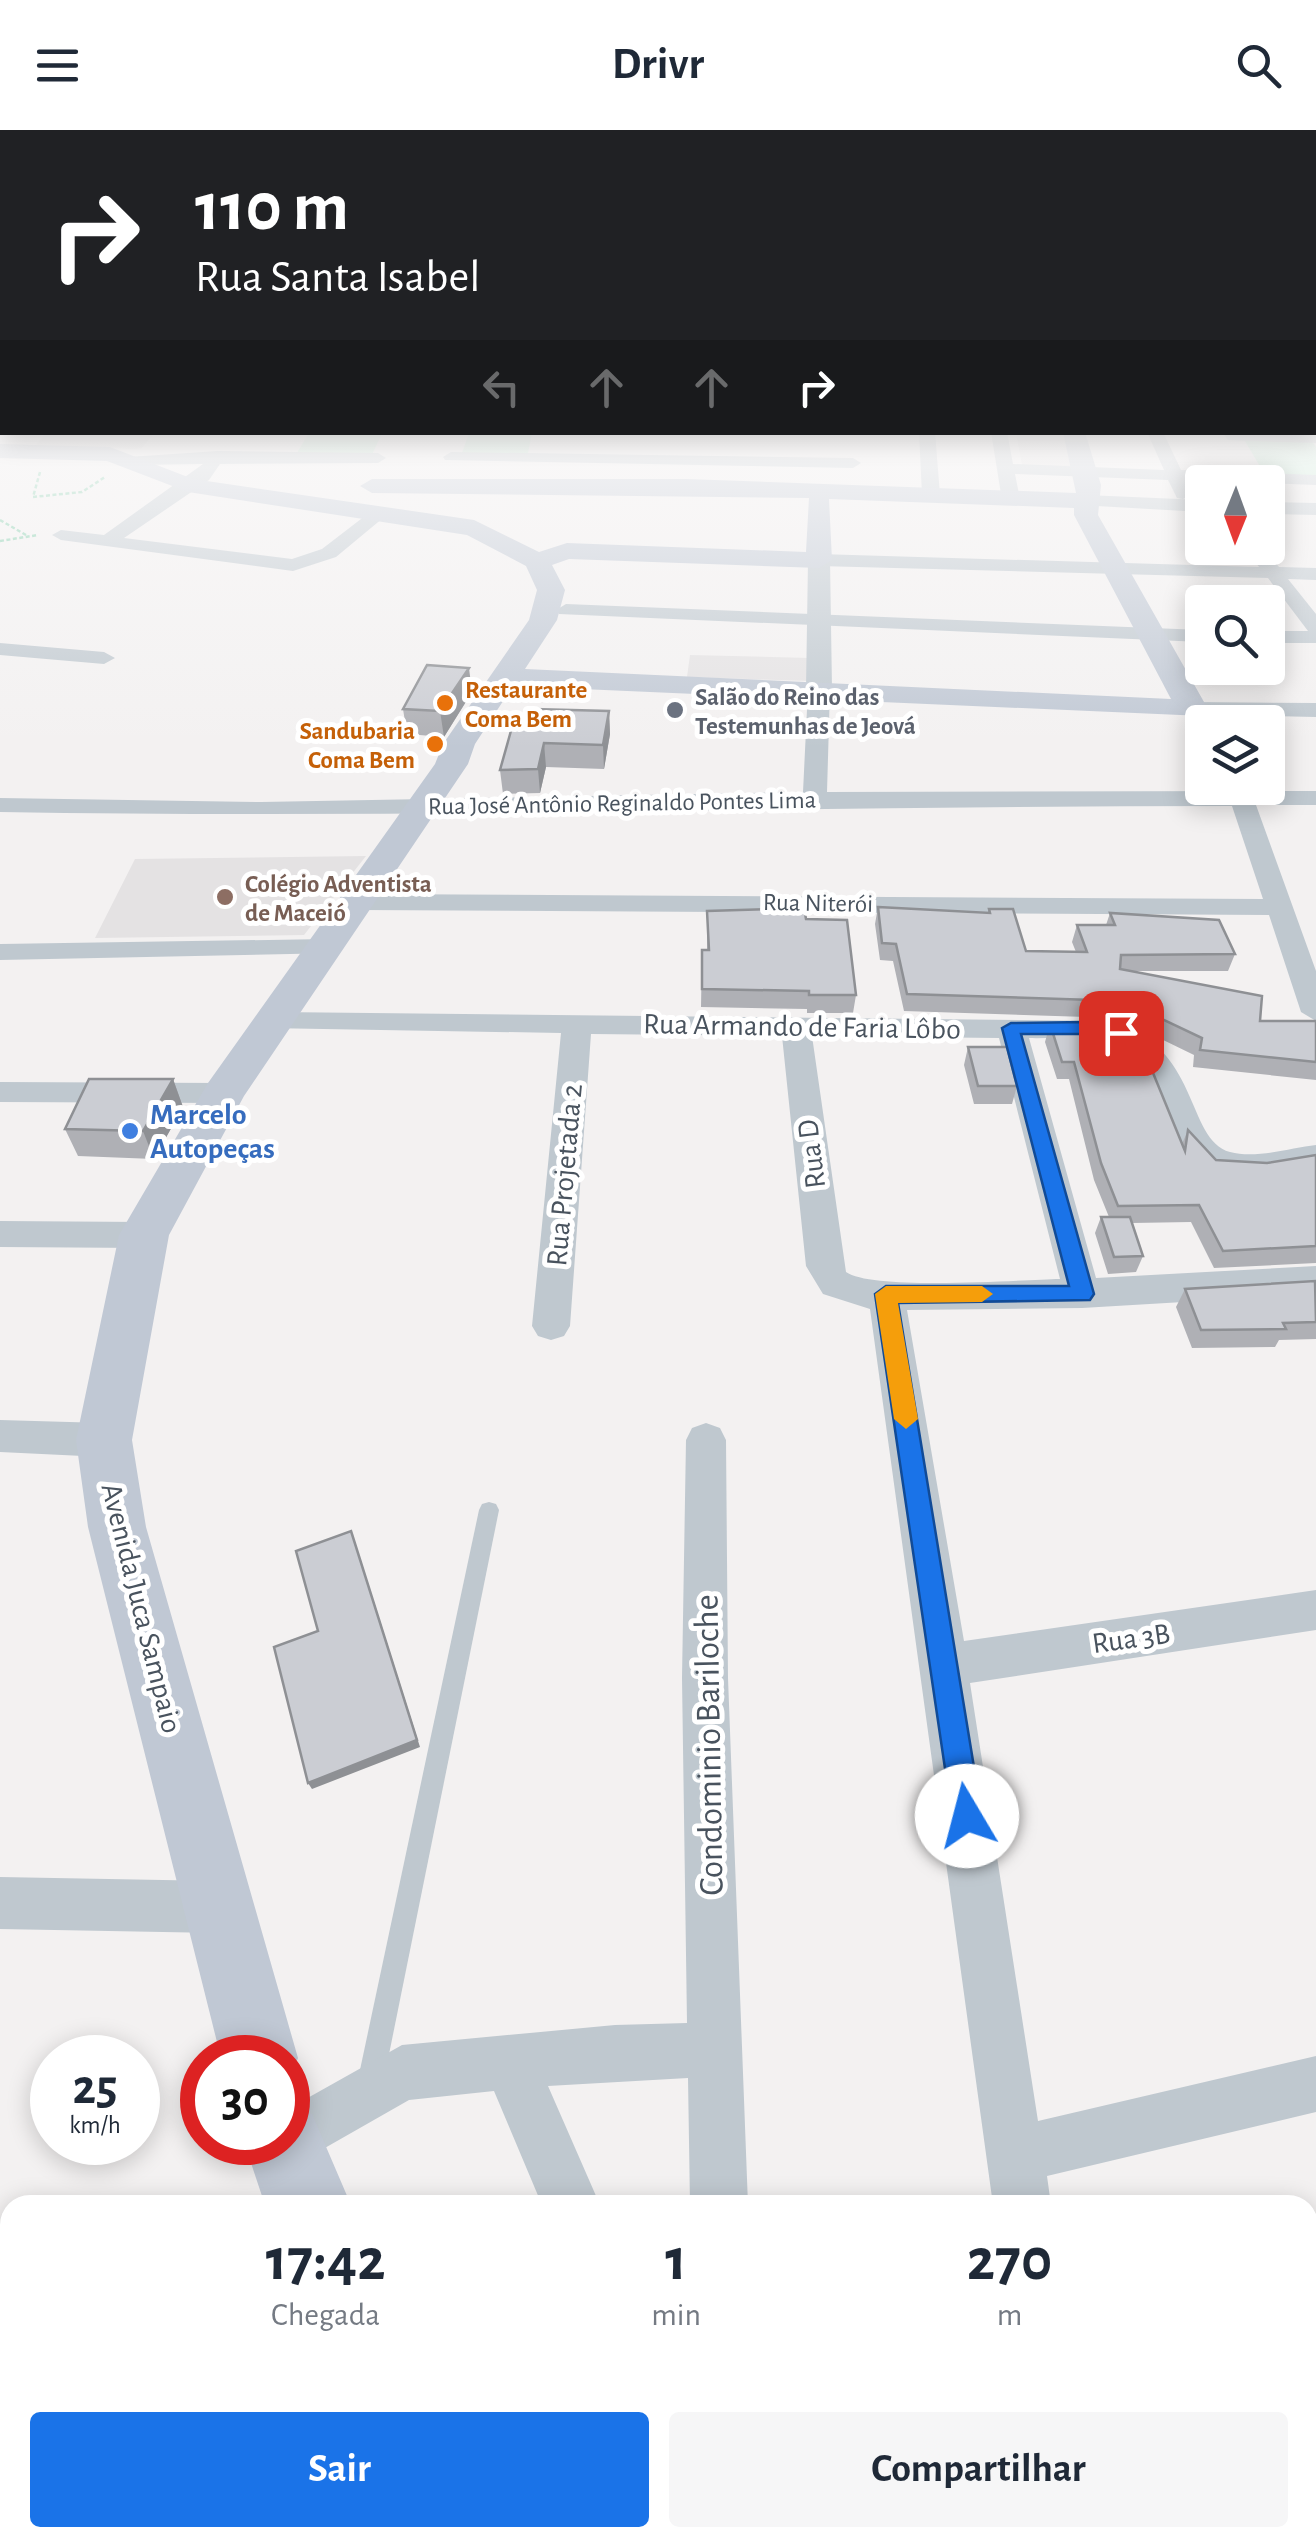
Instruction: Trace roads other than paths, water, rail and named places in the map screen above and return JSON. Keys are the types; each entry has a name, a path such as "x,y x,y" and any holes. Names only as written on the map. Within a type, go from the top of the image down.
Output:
{"main road":[{"path":"441,523 529,533 547,523"},
{"path":"474,528 537,561 564,523"},
{"path":"566,610 573,523"},
{"path":"643,523 819,560 824,523"},
{"path":"1090,523 1190,705"},
{"name":"Avenida Juca Sampaio","path":"514,678 548,608 548,575 537,561"},
{"name":"Avenida Juca Sampaio","path":"253,2035 117,1527 104,1440 144,1235 224,1093 328,947 459,744 566,610"},
{"path":"514,678 819,689 1185,717"}],"street":[{"path":"109,540 137,523"},
{"path":"61,535 283,565 316,560 367,523"},
{"path":"815,799 819,560 1316,574"},
{"path":"1267,565 1316,627"},
{"path":"566,610 1185,636"},
{"path":"1285,636 1316,637"},
{"path":"0,649 104,658"},
{"path":"1285,712 1316,710"},
{"name":"Rua José Antônio Reginaldo Pontes Lima","path":"7,806 436,785 815,799 1185,793"},
{"name":"Rua José Antônio Reginaldo Pontes Lima","path":"1285,796 1316,798"},
{"path":"1245,805 1316,1012"},
{"name":"Rua Niterói","path":"358,902 1277,907"},
{"path":"0,952 328,947"},
{"name":"Rua Armando de Faria Lôbo","path":"277,1021 1109,1030 1139,1041 1161,1065 1190,1130 1212,1158 1246,1163 1316,1156"},
{"name":"Rua Projetada 2","path":"551,1326 576,1023"},
{"name":"Rua D","path":"796,1024 824,1266 832,1282 858,1293 886,1294"},
{"path":"1011,1028 1082,1294"},
{"path":"0,1092 224,1093"},
{"path":"0,1234 144,1235"},
{"path":"1316,1280 1182,1292 886,1294 945,1665 1018,2180 1316,2084"},
{"path":"0,1436 104,1440"},
{"name":"Condominio Bariloche","path":"706,1440 705,1678 719,2195"},
{"name":"Rua 3B","path":"945,1665 1316,1610"},
{"path":"0,1904 217,1907"},
{"path":"310,2147 368,2094 402,2074 615,2052 715,2050"},
{"path":"509,2062 567,2195"}],"lane":[{"path":"368,2094 489,1510"}],"place":[{"name":"Restaurante Coma Bem","path":"445,703"},
{"name":"Salão do Reino das Testemunhas de Jeová","path":"675,710"},
{"name":"Sandubaria Coma Bem","path":"435,744"},
{"name":"Colégio Adventista de Maceió","path":"225,897"},
{"name":"Marcelo Autopeças","path":"130,1131"}]}
